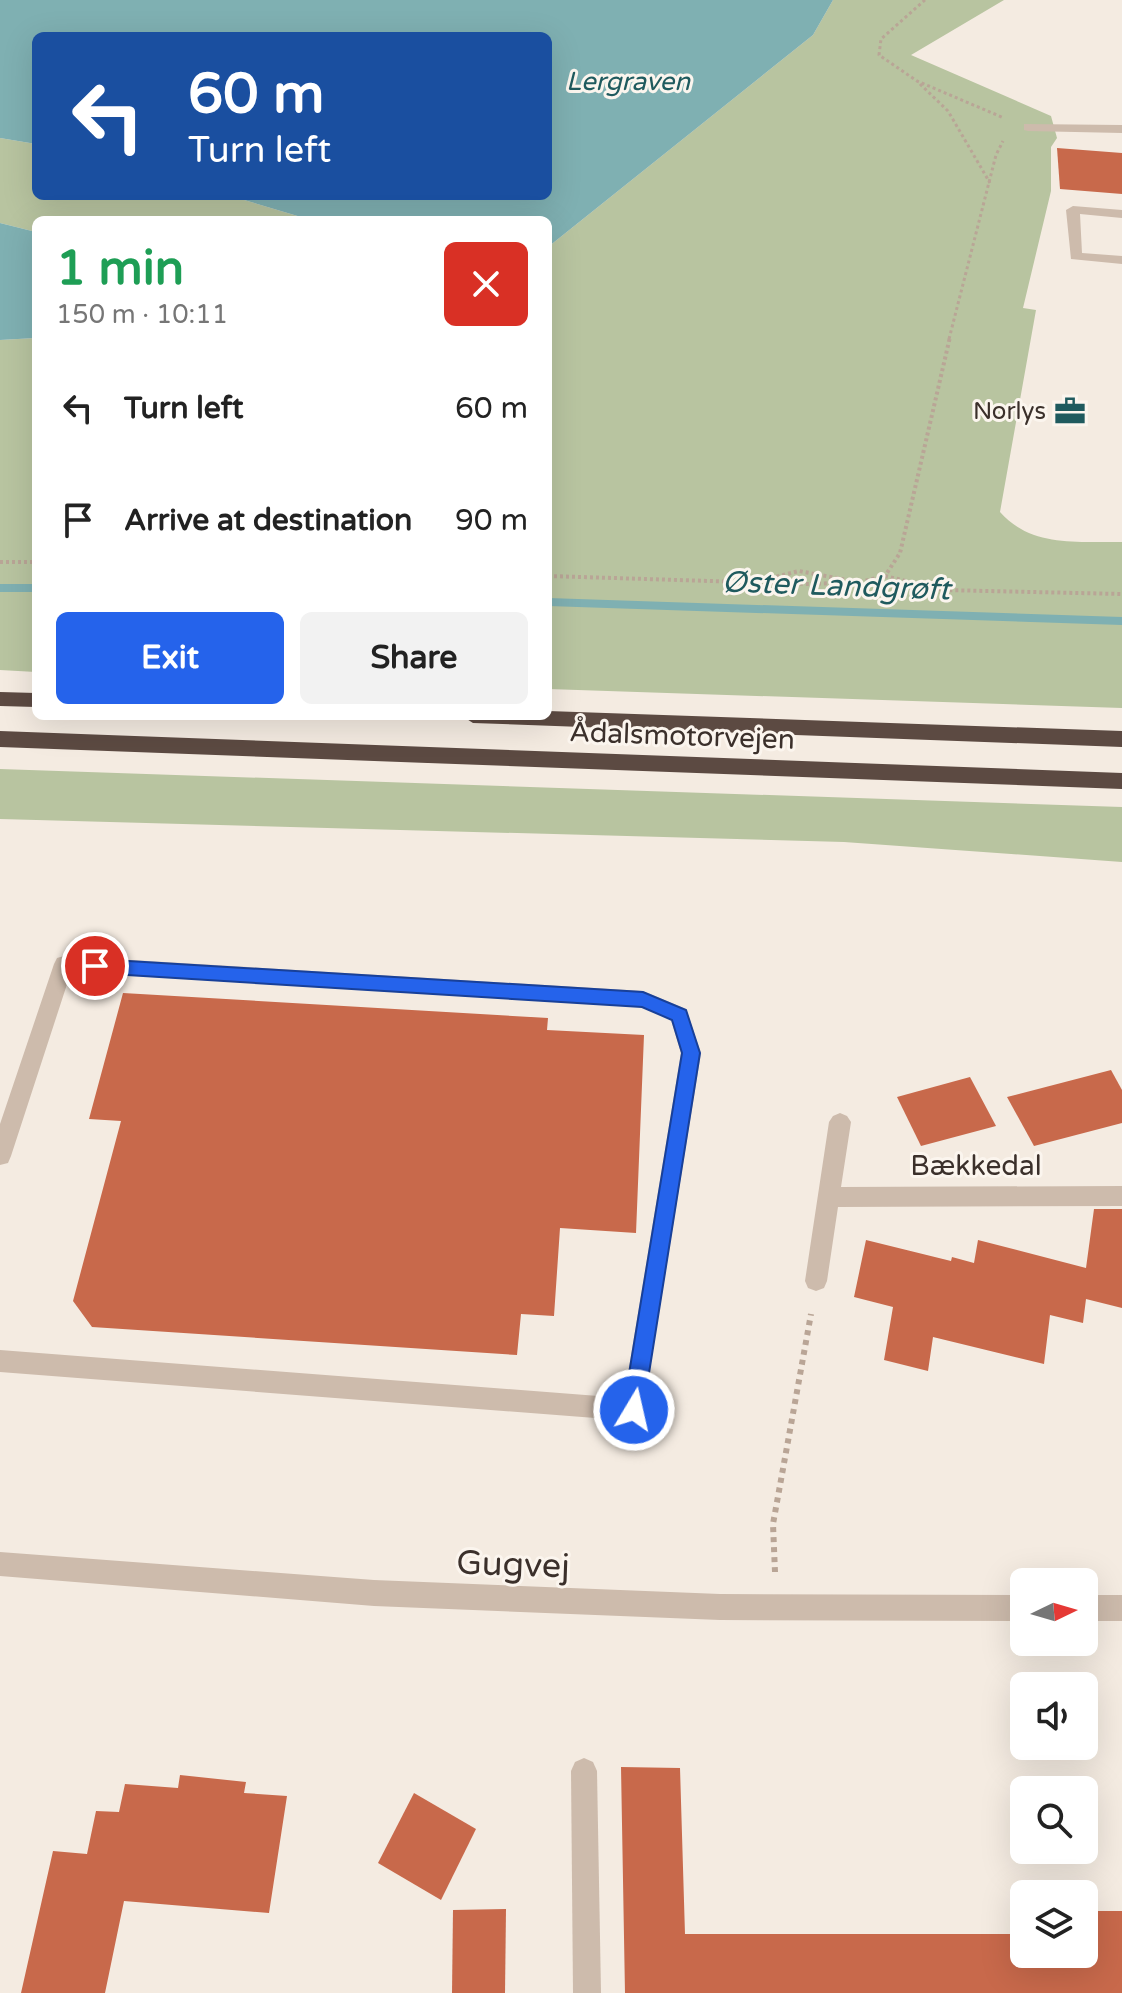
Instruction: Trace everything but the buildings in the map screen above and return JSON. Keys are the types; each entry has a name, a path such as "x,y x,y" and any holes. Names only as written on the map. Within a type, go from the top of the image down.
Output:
{"highway":[{"path":"0,699 32,700"},
{"name":"Ådalsmotorvejen","path":"552,719 1122,739"},
{"name":"Ådalsmotorvejen","path":"0,739 1122,781"}],"street":[{"path":"1028,127 1122,129"},
{"path":"1122,214 1073,210 1076,256 1122,260"},
{"path":"0,1156 64,964 643,999 679,1015 691,1053 634,1410 0,1361"},
{"path":"816,1281 840,1122"},
{"name":"Bækkedal","path":"830,1197 1122,1196"},
{"name":"Gugvej","path":"0,1564 374,1593 776,1607 1010,1608"},
{"path":"1098,1608 1122,1608"},
{"path":"584,1771 587,1993"}],"path":[{"path":"925,0 881,39 879,55 917,81 948,111 990,183"},
{"path":"917,81 1028,127"},
{"path":"885,576 900,553 922,446 996,163"},
{"path":"0,562 32,562"},
{"path":"755,582 799,571 853,582"},
{"path":"552,576 853,582 885,576 943,590 1122,594"},
{"path":"776,1607 773,1524 816,1281"}],"green space":[{"path":"833,0 1004,0 911,55 1051,116 1057,138 1051,147 1051,191 1023,308 1036,310 1000,512 1026,532 1041,537 1072,542 1122,542 1122,708 552,689 552,244 813,35"},
{"path":"0,138 32,143 32,200 244,200 298,216 32,216 32,231 0,223"},
{"path":"32,338 32,672 0,670 0,340"},
{"path":"0,769 1122,807 1122,862 844,842 0,819"}],"water":[{"name":"Lergraven","path":"0,0 833,0 813,35 552,244 552,216 298,216 244,200 552,200 552,32 32,32 32,143 0,138"},
{"path":"0,223 32,231 32,338 0,340"}],"waterway":[{"name":"Øster Landgrøft","path":"0,588 32,588"},
{"name":"Øster Landgrøft","path":"552,602 1122,621"}],"place":[{"name":"Norlys","path":"1070,411"}],"route":[{"path":"95,966 643,999 679,1015 691,1053 634,1410"}]}
